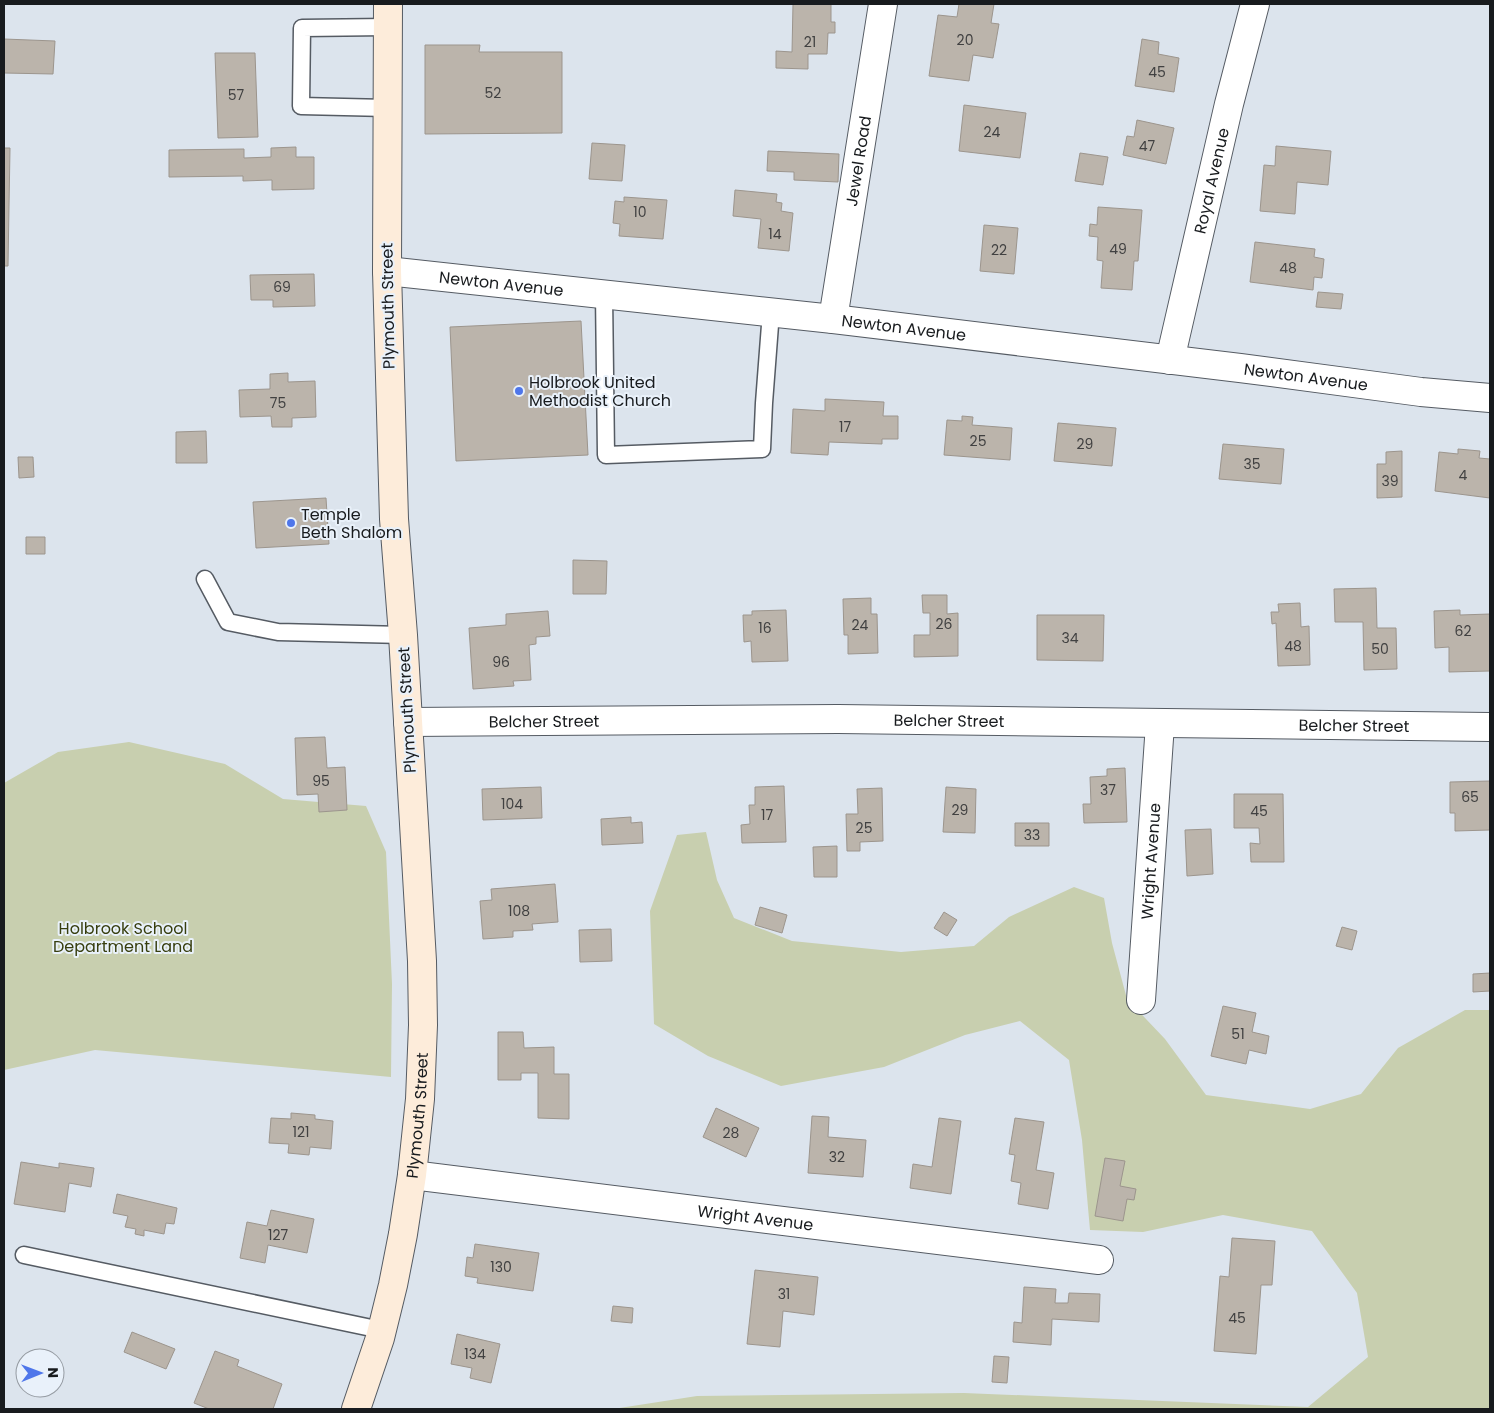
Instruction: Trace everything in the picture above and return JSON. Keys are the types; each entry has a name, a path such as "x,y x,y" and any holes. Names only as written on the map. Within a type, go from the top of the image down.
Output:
{"main road":[{"name":"Plymouth Street","path":"356,1409 382,1330 396,1268 412,1175 420,1099 423,1025 422,961 403,635 394,519 387,271 387,16"}],"street":[{"name":"Jewel Road","path":"833,319 883,4"},
{"name":"Royal Avenue","path":"1170,360 1255,4"},
{"name":"Newton Avenue","path":"387,271 833,319 1421,392 1490,398"},
{"name":"Belcher Street","path":"408,722 838,719 1490,727"},
{"name":"Wright Avenue","path":"1141,1000 1160,724"},
{"name":"Wright Avenue","path":"412,1175 1099,1260"}],"lane":[{"path":"387,16 302,28 301,106 387,108"},
{"path":"604,294 606,455 762,449 772,312"},
{"path":"205,579 228,622 278,632 403,635"},
{"path":"24,1255 382,1330"}],"green space":[{"name":"Holbrook School Department Land","path":"129,742 225,764 283,799 366,806 386,852 392,984 391,1077 95,1050 4,1070 4,783 58,752"},
{"path":"706,832 717,880 734,918 792,941 901,952 974,946 1009,917 1074,887 1104,898 1112,943 1127,999 1165,1039 1206,1095 1310,1109 1361,1094 1398,1048 1465,1010 1490,1010 1490,1409 613,1409 697,1396 964,1393 1308,1407 1368,1357 1357,1293 1312,1231 1223,1215 1143,1232 1090,1230 1082,1140 1069,1060 1020,1021 965,1035 884,1067 781,1086 708,1056 654,1024 650,911 677,835"}],"building":[{"path":"793,4 831,4 831,22 835,22 835,33 828,33 827,54 808,54 808,69 776,68 776,51 792,52"},
{"path":"959,4 994,4 991,23 999,24 993,58 973,55 969,81 929,76 938,15 957,17"},
{"path":"4,39 55,41 53,74 4,73"},
{"path":"1142,39 1159,42 1158,54 1179,58 1174,92 1135,86"},
{"path":"425,45 480,45 479,52 562,52 562,133 425,134"},
{"path":"215,53 255,53 258,137 218,138"},
{"path":"964,105 1026,113 1020,158 959,151"},
{"path":"1137,120 1174,128 1166,164 1123,155 1127,136 1134,137"},
{"path":"592,143 625,145 622,181 589,179"},
{"path":"1276,146 1331,151 1328,185 1297,182 1295,214 1260,211 1264,165 1275,166"},
{"path":"296,147 296,157 314,157 314,189 272,190 272,180 243,181 243,176 169,177 169,150 244,149 244,158 271,157 271,148"},
{"path":"4,148 10,148 8,266 4,266"},
{"path":"768,151 839,154 838,182 794,180 794,172 767,171"},
{"path":"1080,153 1108,157 1103,185 1075,181"},
{"path":"735,190 777,194 776,202 782,203 781,211 793,213 789,251 758,248 761,219 733,216"},
{"path":"624,197 667,200 663,239 619,236 620,224 613,223 615,201 624,202"},
{"path":"1098,207 1142,210 1138,261 1134,261 1132,290 1101,288 1103,261 1097,260 1098,237 1089,236 1090,224 1097,225"},
{"path":"984,225 1018,228 1014,274 980,271"},
{"path":"1255,242 1315,249 1314,257 1324,259 1322,278 1314,277 1313,290 1250,282"},
{"path":"314,274 315,306 273,307 273,300 251,300 250,275"},
{"path":"1318,292 1343,294 1341,309 1316,307"},
{"name":"Holbrook United Methodist Church","path":"581,321 588,455 456,461 450,327"},
{"path":"288,373 288,382 315,381 316,417 292,418 292,427 272,427 271,416 240,417 239,390 270,389 270,374"},
{"path":"825,399 884,402 883,416 898,416 898,439 882,439 882,444 829,442 828,455 791,453 793,409 825,411"},
{"path":"962,416 973,417 972,425 1012,428 1010,460 944,455 947,420 962,421"},
{"path":"1058,423 1116,428 1112,466 1054,461"},
{"path":"206,431 207,463 176,463 176,432"},
{"path":"1223,444 1284,449 1281,484 1219,479"},
{"path":"1458,449 1480,451 1479,458 1490,459 1490,498 1435,491 1439,452 1458,454"},
{"path":"1402,451 1402,497 1377,498 1377,464 1386,464 1386,452"},
{"path":"18,457 33,457 34,477 19,478"},
{"name":"Temple Beth Shalom","path":"326,498 329,544 256,548 253,502"},
{"path":"26,537 45,537 45,554 26,554"},
{"path":"573,560 607,561 606,594 573,594"},
{"path":"1376,588 1377,628 1396,628 1397,669 1364,670 1363,622 1335,622 1334,589"},
{"path":"922,595 947,595 947,614 958,613 958,656 914,657 914,635 930,635 930,613 923,613"},
{"path":"871,598 871,614 877,614 878,653 848,654 848,635 844,635 843,599"},
{"path":"1300,603 1301,627 1309,626 1310,665 1278,666 1276,623 1272,624 1271,612 1279,612 1278,604"},
{"path":"786,610 788,661 752,662 751,641 744,642 743,615 752,615 752,611"},
{"path":"1460,610 1460,615 1490,614 1490,671 1449,672 1449,647 1435,648 1434,611"},
{"path":"548,611 550,636 536,637 536,644 529,645 531,680 513,681 514,686 473,689 469,628 506,625 506,614"},
{"path":"1037,615 1104,615 1103,661 1037,660"},
{"path":"325,737 327,768 345,767 347,810 319,812 318,794 297,795 295,738"},
{"path":"1125,768 1127,822 1084,823 1083,804 1091,804 1090,777 1107,776 1107,769"},
{"path":"1490,781 1490,830 1455,831 1455,813 1450,813 1450,782"},
{"path":"784,786 786,842 742,843 741,825 750,824 749,805 755,805 755,787"},
{"path":"541,787 542,818 483,820 482,789"},
{"path":"946,787 976,789 975,833 943,832"},
{"path":"882,788 883,841 860,842 860,851 847,851 846,814 858,814 857,789"},
{"path":"1234,794 1283,794 1284,862 1251,862 1250,843 1260,844 1259,828 1234,828"},
{"path":"631,817 631,823 642,822 643,843 602,845 601,819"},
{"path":"1015,823 1049,823 1049,846 1015,846"},
{"path":"1211,829 1213,874 1187,876 1185,830"},
{"path":"837,846 837,877 814,877 813,847"},
{"path":"555,884 558,922 532,924 533,930 513,931 513,937 483,939 480,901 492,900 491,889"},
{"path":"760,907 787,915 782,933 755,925"},
{"path":"944,912 957,920 947,936 934,928"},
{"path":"1342,927 1357,931 1352,950 1336,946"},
{"path":"611,929 612,961 580,962 579,930"},
{"path":"1490,973 1490,991 1473,992 1473,974"},
{"path":"1223,1006 1256,1013 1252,1032 1269,1036 1266,1054 1249,1050 1246,1064 1211,1056"},
{"path":"498,1032 523,1032 524,1048 554,1047 554,1074 569,1074 569,1119 538,1118 538,1073 521,1073 521,1080 498,1080"},
{"path":"716,1108 759,1128 746,1157 703,1137"},
{"path":"291,1113 315,1115 315,1119 333,1121 331,1149 310,1147 309,1155 288,1153 289,1144 269,1143 271,1118 291,1119"},
{"path":"812,1116 829,1117 828,1137 866,1140 863,1177 808,1173"},
{"path":"939,1118 961,1121 951,1194 910,1188 913,1164 932,1167"},
{"path":"1015,1118 1044,1122 1036,1170 1054,1173 1048,1209 1018,1204 1021,1183 1011,1181 1015,1155 1009,1154"},
{"path":"1105,1158 1125,1161 1120,1186 1136,1189 1134,1200 1127,1199 1123,1221 1095,1216"},
{"path":"21,1162 59,1168 59,1163 94,1168 91,1187 69,1183 65,1212 14,1204"},
{"path":"117,1194 177,1208 174,1224 166,1223 164,1234 144,1230 144,1236 135,1234 136,1229 125,1227 128,1216 113,1213"},
{"path":"271,1210 314,1219 307,1253 268,1245 265,1263 240,1258 247,1222 267,1226"},
{"path":"1232,1238 1275,1241 1272,1285 1261,1285 1256,1354 1214,1351 1220,1276 1229,1277"},
{"path":"475,1244 539,1253 533,1291 477,1283 478,1278 465,1276 467,1257 473,1258"},
{"path":"755,1270 818,1277 814,1315 783,1311 780,1347 747,1344"},
{"path":"1024,1287 1056,1289 1055,1303 1068,1303 1069,1293 1100,1294 1099,1322 1052,1319 1051,1345 1013,1342 1014,1322 1022,1323"},
{"path":"613,1306 633,1308 632,1323 611,1321"},
{"path":"132,1332 175,1349 166,1369 124,1352"},
{"path":"457,1334 500,1344 491,1383 470,1378 472,1368 451,1364"},
{"path":"215,1351 239,1360 237,1366 282,1384 273,1409 209,1409 194,1403"},
{"path":"994,1356 1009,1357 1007,1383 992,1382"}],"place":[{"name":"Holbrook United Methodist Church","path":"519,391"},
{"name":"Temple Beth Shalom","path":"291,523"}]}
